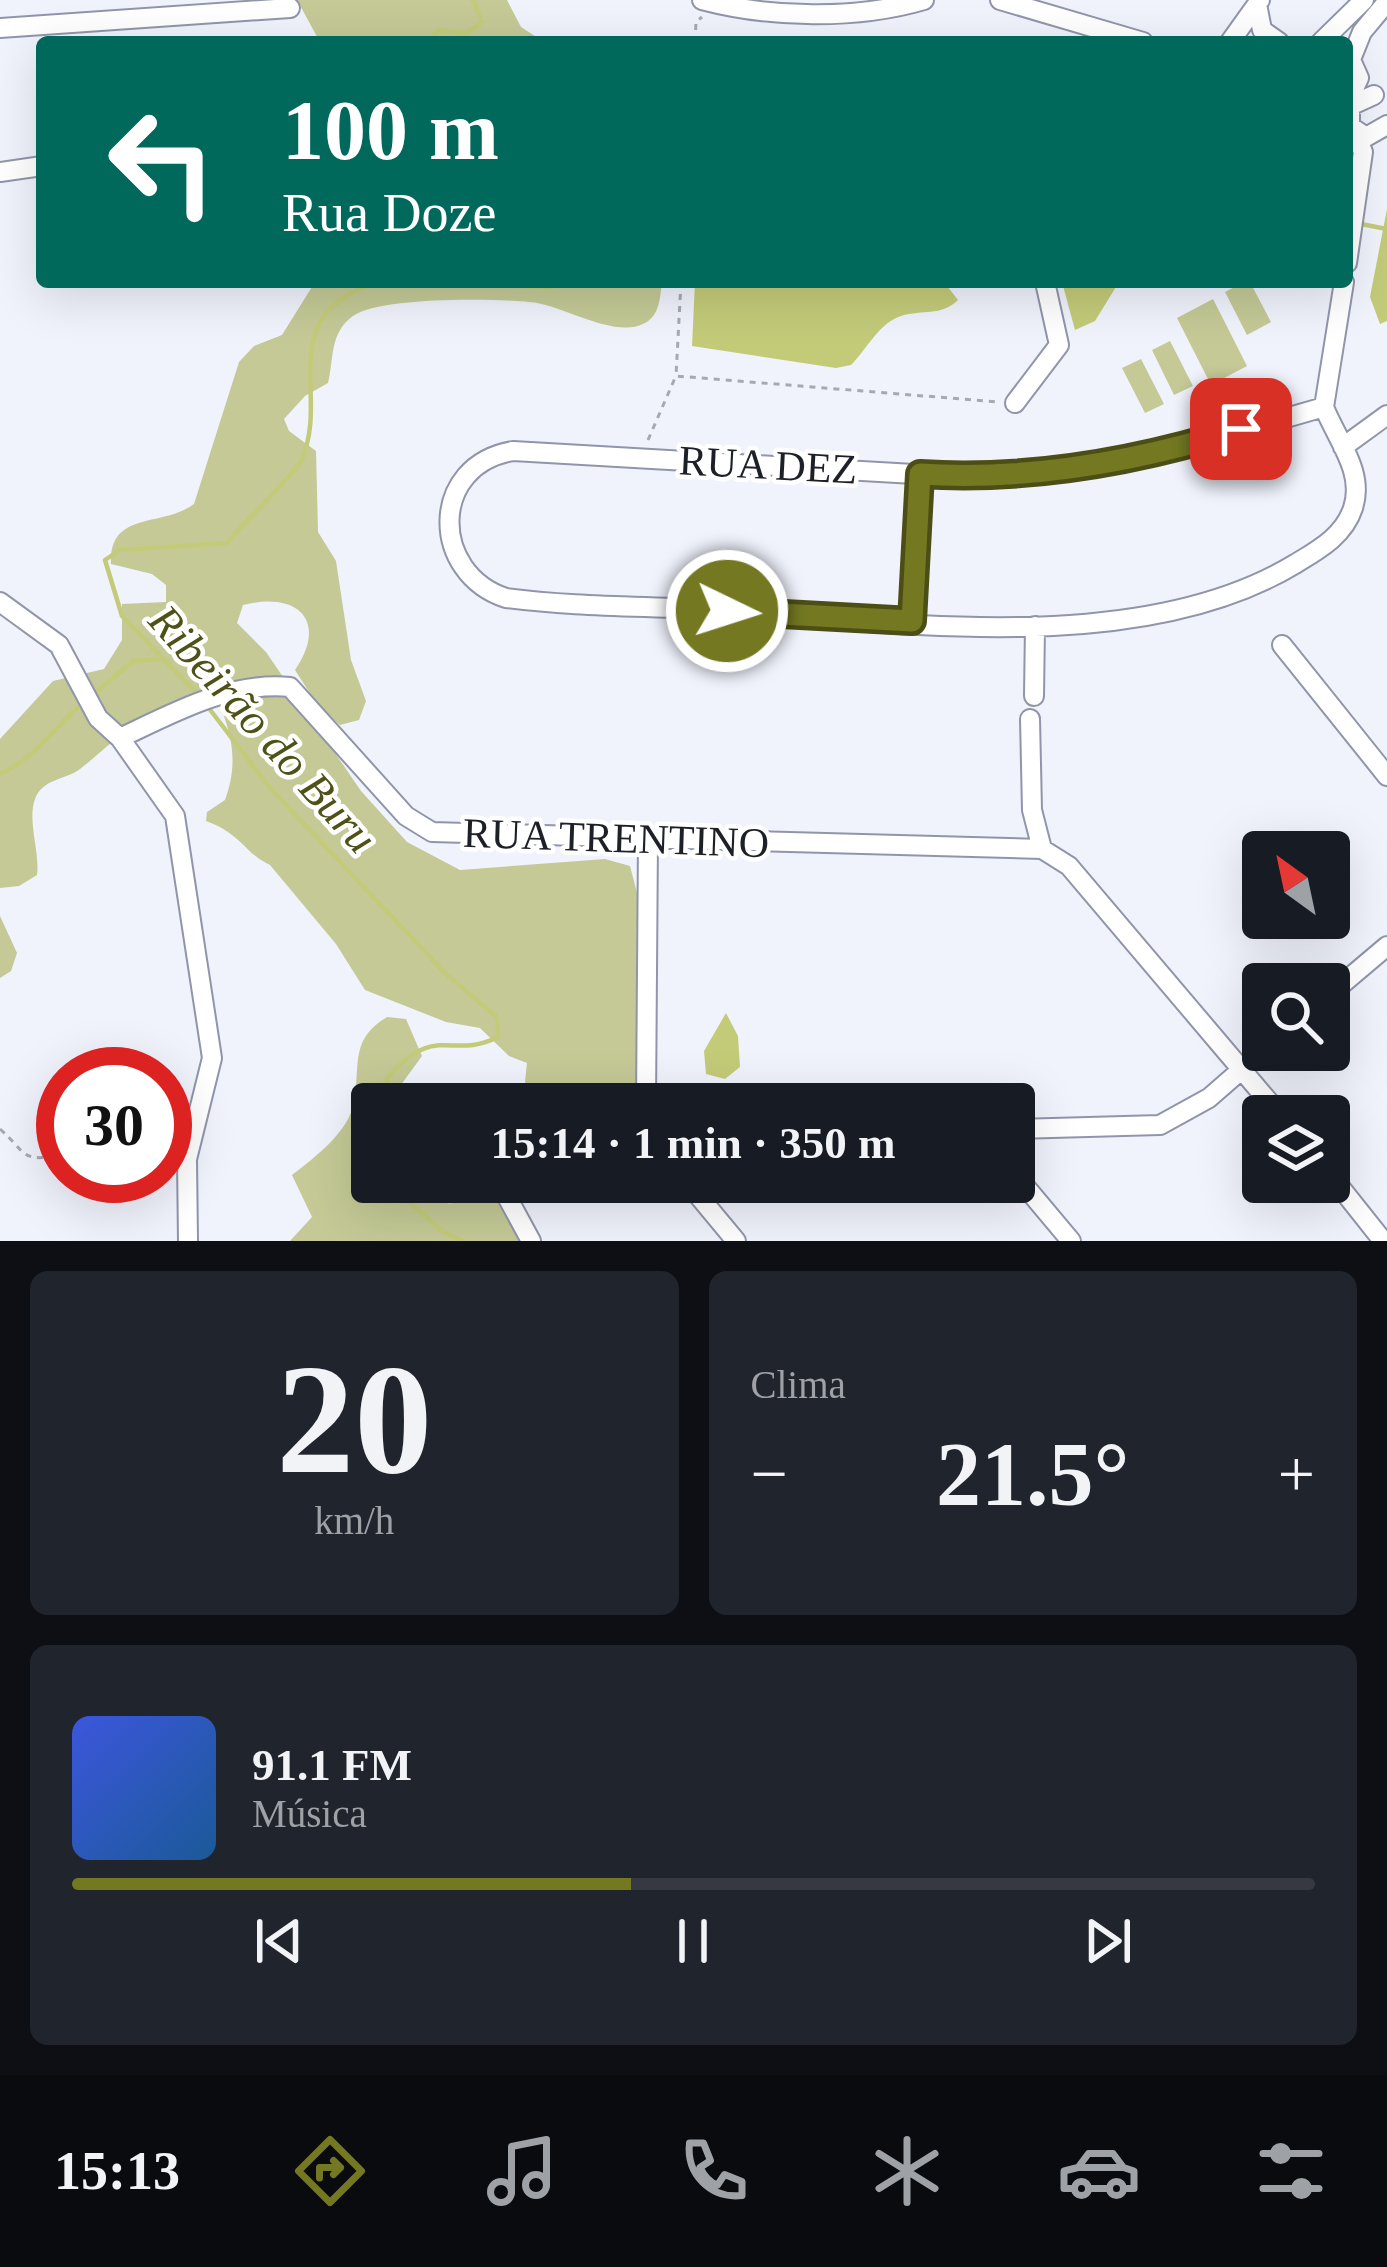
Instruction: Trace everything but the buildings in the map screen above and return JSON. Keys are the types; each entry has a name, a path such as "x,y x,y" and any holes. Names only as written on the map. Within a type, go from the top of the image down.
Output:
{"street":[{"path":"701,0 816,6 924,0"},
{"path":"1000,0 1123,36"},
{"path":"1328,36 1364,0"},
{"path":"1234,36 1258,2"},
{"path":"1258,2 1262,30 1270,36"},
{"path":"1353,48 1387,2"},
{"path":"0,28 290,8"},
{"path":"1353,62 1359,78 1380,101"},
{"path":"1353,91 1359,78"},
{"path":"1353,126 1384,130"},
{"path":"1363,152 1384,130"},
{"path":"1353,132 1363,152 1353,221"},
{"path":"0,172 36,167"},
{"path":"1015,403 1059,345 1046,288"},
{"path":"920,474 912,621 1035,626 1097,622 1204,603 1274,576 1326,544 1351,515 1357,486 1324,407 1343,288"},
{"name":"RUA DEZ","path":"912,621 506,598 482,589 456,559 449,511 469,473 503,453 966,477 1100,466 1324,407"},
{"path":"1343,447 1387,416"},
{"path":"0,602 59,645 87,699 175,816 212,1058 187,1159 188,1241"},
{"path":"1034,696 1035,626"},
{"path":"1282,645 1387,776"},
{"name":"RUA TRENTINO","path":"120,738 204,700 268,685 290,687 406,816 432,832 1042,849"},
{"path":"1030,719 1032,810 1042,849 1069,866 1242,1069 1209,1098 1160,1125 1035,1128"},
{"path":"646,1083 649,839"},
{"path":"1350,977 1387,946"},
{"path":"1244,1071 1264,1095"},
{"path":"1035,1198 1071,1241"},
{"path":"1350,1199 1383,1241"},
{"path":"510,1203 531,1241"},
{"path":"704,1203 736,1241"}],"path":[{"path":"695,36 696,22 724,4"},
{"path":"641,458 676,376 681,288"},
{"path":"676,376 1015,403"},
{"path":"0,1129 21,1155 36,1159"}],"shaded area":[{"path":"297,0 507,0 521,27 535,36 317,36"},
{"path":"1387,209 1387,321 1380,324 1370,297"},
{"path":"311,288 661,288 654,315 634,327 606,325 537,303 498,300 414,302 367,309 353,316 336,339 328,383 305,396 284,419 289,431 316,451 318,532 336,561 351,660 366,701 359,720 340,725 318,706 295,670 309,637 308,624 292,606 279,602 243,605 237,623 266,652 361,791 407,842 460,870 605,859 630,866 641,908 645,1083 525,1083 527,1063 509,1056 480,1028 446,1022 365,990 336,944 270,865 206,821 207,812 225,800 232,775 230,739 219,703 200,698 162,707 80,769 43,787 33,808 37,875 19,886 0,888 0,739 53,681 104,669 122,640 122,604 166,602 166,585 152,574 111,564 113,547 128,528 194,504 239,362 254,346 282,335"},
{"path":"695,288 949,288 958,300 945,309 893,319 851,365 836,368 692,346"},
{"path":"1064,288 1115,288 1095,321 1075,330"},
{"path":"1253,288 1271,322 1247,335 1225,292"},
{"path":"1213,299 1247,366 1211,385 1177,318"},
{"path":"1170,341 1193,386 1174,395 1152,350"},
{"path":"1141,359 1164,404 1145,413 1122,368"},
{"path":"0,916 17,953 11,971 0,978"},
{"path":"726,1013 738,1036 740,1067 725,1079 706,1074 704,1051"},
{"path":"387,1017 406,1019 422,1056 402,1083 356,1083 362,1044"},
{"path":"351,1113 351,1203 515,1203 530,1241 290,1241 312,1217 292,1175"}],"waterway":[{"name":"Ribeirão do Buru","path":"434,36 438,30 467,33 482,22 473,0"},
{"path":"1361,224 1387,229"},
{"name":"Ribeirão do Buru","path":"201,698 122,616 105,560 120,550 227,543 301,461 309,436 314,337 324,316 344,297 364,288"},
{"path":"94,694 133,661 160,659"},
{"path":"0,774 34,751 85,701"},
{"name":"Ribeirão do Buru","path":"208,707 270,788 447,975 497,1017 498,1037 467,1046 431,1046 404,1061 387,1083"},
{"name":"Ribeirão do Buru","path":"411,1203 443,1232 463,1241"}],"route":[{"path":"727,611 912,621 920,474 966,477 1100,466 1150,457 1241,429"}]}
